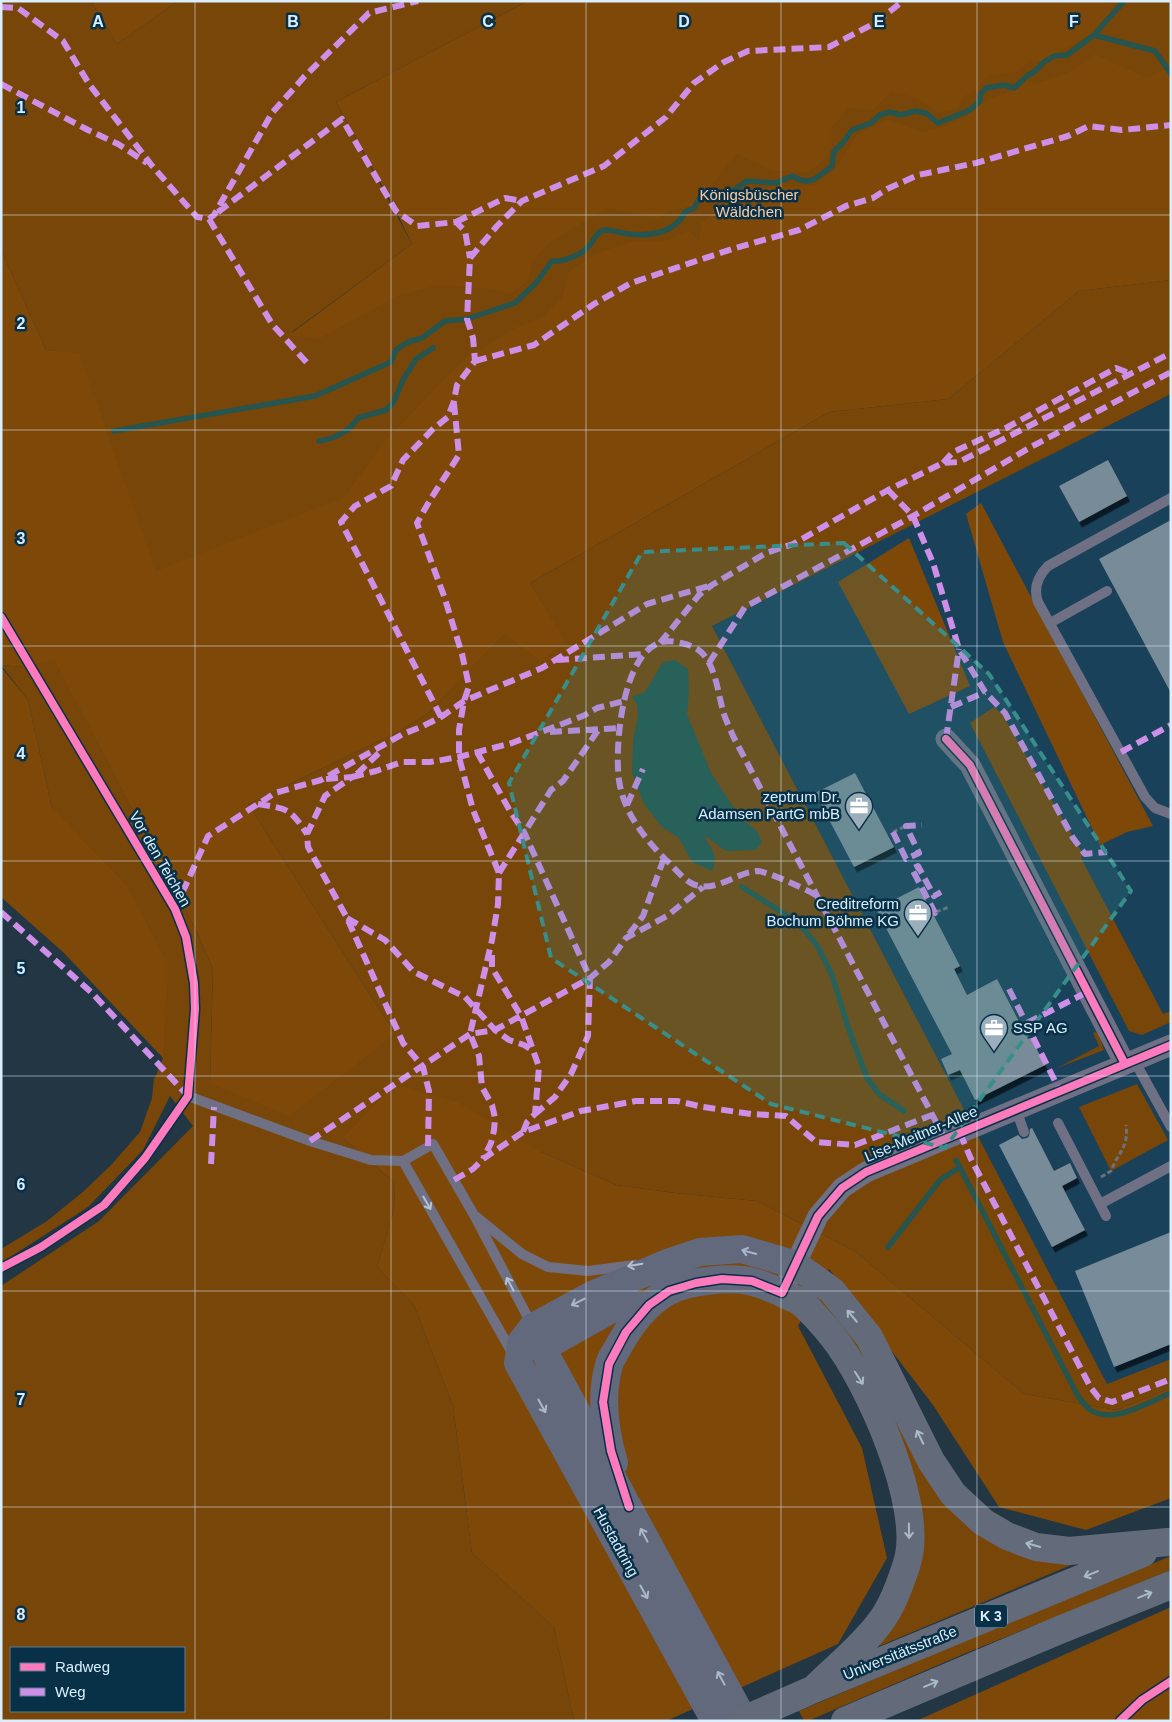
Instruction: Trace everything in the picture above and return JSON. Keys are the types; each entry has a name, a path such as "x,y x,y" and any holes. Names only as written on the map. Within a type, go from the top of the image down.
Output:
{"highway":[{"path":"796,1265 832,1291 870,1337 931,1461 953,1494 983,1522 1007,1536 1036,1547 1069,1551 1169,1542"},
{"path":"782,1293 800,1302 833,1337 864,1386 897,1464 906,1498 910,1530 908,1560 898,1589 881,1621 865,1639 804,1693"},
{"name":"Universitätsstraße","path":"742,1721 804,1693 1169,1542"},
{"name":"K 3","path":"845,1721 1048,1634 1171,1585"}],"street":[{"path":"946,738 970,765 1084,982 1130,1062"},
{"name":"Lise-Meitner-Allee","path":"782,1293 818,1216 842,1188 866,1172 1171,1045"},
{"name":"Hustadtring","path":"537,1338 592,1295 670,1262 700,1252 742,1249 796,1265"},
{"name":"Hustadtring","path":"629,1507 611,1451 603,1402 609,1364 626,1332 649,1305 669,1291 696,1283 722,1279 752,1281 782,1293"},
{"name":"Hustadtring","path":"649,1305 615,1306 537,1338 522,1341 518,1363 715,1721"},
{"name":"Hustadtring","path":"537,1338 742,1721"}],"lane":[{"path":"1171,498 1048,566 1038,581 1036,593 1038,602 1145,797 1155,808 1171,814"},
{"path":"1050,623 1107,591"},
{"name":"Vor den Teichen","path":"1,617 175,909 186,937 194,983 195,1009 188,1096"},
{"path":"1130,1062 1171,1127"},
{"path":"1,1268 41,1247 104,1205 145,1158 188,1096 310,1141 370,1160 403,1161"},
{"path":"1016,1109 1024,1132"},
{"path":"1058,1123 1106,1216"},
{"name":"Hustadtring","path":"518,1363 403,1161 433,1144 474,1215 537,1338"},
{"path":"1100,1204 1171,1166"},
{"name":"Hustadtring","path":"474,1215 522,1254 548,1266 588,1271 631,1266 700,1252"}],"path":[{"path":"893,832 906,826"},
{"path":"936,912 949,907"},
{"path":"1089,1183 1111,1171 1126,1144 1126,1125"}],"highlighted area":[{"path":"844,543 989,674 1131,891 945,1148 771,1104 551,958 509,783 642,552"}],"shaded area":[{"path":"1171,394 1171,1359 1107,1385 712,626"},
{"path":"675,660 688,669 687,714 711,773 740,817 757,831 762,842 755,850 726,851 704,835 715,856 713,871 692,862 679,838 662,827 644,804 632,773 633,741 638,715 637,705 632,697 645,692 663,662"}],"green space":[{"name":"Königsbüscher Wäldchen","path":"1,1 91,1 117,44 178,1 528,1 336,102 412,244 292,332 329,329 651,1 1171,1 1171,218 23,632 1,276 46,357 62,352 46,350 1,250"},
{"path":"91,1 178,1 117,44"},
{"path":"528,1 1118,1 1110,8 1109,14 1089,36 1041,61 1028,60 1020,71 986,77 976,90 965,96 958,108 938,113 927,104 916,99 891,92 873,110 849,108 831,128 832,146 823,161 808,172 774,171 737,154 692,206 668,211 658,218 608,208 552,241 534,259 528,281 510,294 492,289 439,285 399,295 319,339 289,335 412,244 336,102"},
{"path":"1095,54 1147,78 1171,66 1171,280 1079,291 948,399 829,412 530,583 566,642 541,661 504,634 428,713 400,731 248,804 395,1034 289,1116 210,1083 213,969 195,928 54,660 24,667 1,665 1,250 46,350 79,353 156,571 345,497 383,443 464,359 517,327 543,318 562,298 569,271 595,254 634,241 662,242 689,231 700,241 701,223 749,189 814,185 835,169 856,135 865,130 887,120 923,132 945,126 965,117 987,100 1009,92 1027,80 1035,84 1072,71"},
{"path":"1171,280 1171,394 712,626 1107,1384 1171,1359 1171,1388 1117,1410 1024,1394 856,1252 757,1201 616,1185 541,1152 343,1138 395,1183 394,1210 377,1267 414,1305 453,1406 472,1553 554,1627 574,1721 1,1721 1,1286 99,1221 193,1126 170,1096 143,1150 88,1207 1,1263 1,1249 47,1221 84,1191 112,1164 140,1132 152,1098 154,1077 163,1058 52,808 28,700 1,665 24,667 54,659 195,928 213,969 210,1083 395,1034 248,804 400,731 428,713 504,633 565,642 530,583 829,412 948,399 1079,291"},
{"path":"981,503 1153,826 1127,832 1100,845 1003,642 966,514"},
{"path":"909,538 970,686 909,714 838,582"},
{"path":"1,667 28,700 52,808 128,887 168,964 163,1058 64,953 1,897"},
{"path":"994,707 1002,714 1083,854 1081,858 1163,1014 1171,1011 1171,1022 1142,1035 1129,1031 970,723"},
{"path":"1093,1033 1098,1033 1104,1050 1057,1068 1099,1046"},
{"path":"395,1084 457,1102 541,1152 616,1185 757,1201 856,1252 1024,1394 1117,1410 1171,1388 1171,1498 1086,1530 999,1507 933,1405 829,1269 798,1326 862,1448 887,1558 838,1644 666,1721 574,1721 554,1627 472,1553 453,1406 414,1305 377,1267 394,1210 395,1183 343,1138"},
{"path":"1137,1084 1168,1140 1111,1171 1079,1107"},
{"path":"809,1294 821,1297 852,1333 925,1472 1071,1562 1071,1565 877,1647 921,1537"},
{"path":"1171,1556 1171,1570 966,1653 808,1721 804,1721 799,1711 961,1642"},
{"path":"1171,1607 1171,1721 916,1721"}],"building":[{"path":"1108,460 1127,496 1079,522 1059,486"},
{"path":"1171,520 1171,693 1099,559"},
{"name":"zeptrum Dr. Adamsen PartG mbB","path":"855,773 894,847 854,867 815,793"},
{"path":"919,887 960,966 954,969 967,995 997,979 1028,1039 1031,1038 1045,1065 975,1100 960,1070 948,1075 941,1059 952,1054 876,909"},
{"path":"1032,1128 1054,1171 1070,1163 1077,1178 1062,1186 1085,1230 1052,1247 999,1145 1018,1135 1022,1139 1027,1138"},
{"path":"1171,1232 1171,1344 1114,1367 1075,1271"}],"waterway":[{"path":"114,431 315,396 391,362 396,350 408,342 422,338 445,321 467,319 515,303 536,283 552,261 580,254 589,246 599,232 609,230 637,235 654,234 669,229 681,219 685,212 694,208 699,199 704,195 726,195 747,181 776,183 792,176 804,181 813,180 832,166 834,151 842,144 852,130 871,123 880,115 890,112 901,115 915,111 926,113 938,123 970,110 980,101 980,95 986,88 1004,85 1014,88 1044,62 1054,56 1067,55 1094,35 1124,1"},
{"path":"1094,35 1155,51 1171,74"},
{"path":"319,441 341,434 351,427 358,418 386,410 393,403 403,380 416,359 433,348"},
{"path":"742,887 799,923 818,947 832,975 848,1027 867,1078 879,1094 904,1111"},
{"path":"956,1160 1078,1396 1088,1408 1097,1413 1107,1415 1118,1414 1140,1407 1171,1393"},
{"path":"888,1247 940,1180 960,1167"}],"marked path":[{"path":"1,7 18,8 63,41 89,84 153,167 197,217 209,219 214,215 272,113 304,77 369,13 418,1"},
{"path":"441,717 341,522 355,506 391,486 403,460 433,429 448,417 457,385 475,361 473,338 467,319 470,258 497,226 522,201 604,166 666,117 694,83 724,62 748,51 829,47 875,23 903,1"},
{"path":"1,84 118,144 147,163"},
{"path":"218,212 342,119 396,211 417,226 456,222 465,231 470,258"},
{"path":"475,361 534,345 594,304 631,283 732,249 799,230 846,206 873,198 887,189 918,175 976,163 1068,136 1089,126 1122,130 1171,125"},
{"path":"456,222 505,198 522,201"},
{"path":"209,219 272,324 308,364"},
{"path":"660,643 699,595 712,585 766,553 793,544 888,490 943,463 959,462 1171,353"},
{"path":"943,463 953,452 1006,428 1116,368 1131,374"},
{"path":"709,663 745,607 913,516 1031,447 1171,372"},
{"path":"454,403 459,455 417,523 444,596 462,654 469,686 464,701 459,730 459,757 473,810 499,873 498,904 492,940 470,1034 479,1056 482,1087 492,1105 495,1118 491,1143 483,1159"},
{"path":"888,490 913,516 933,563 959,649 985,692 1005,713 1073,838 1085,854 1107,852"},
{"path":"175,909 208,836 275,793 321,780 403,734 441,717 464,701 542,668 647,604 712,585"},
{"path":"816,895 777,877 757,871 740,875 715,885 699,886 691,883 658,852 636,823 625,802 619,780 618,743 621,718 633,672 644,654 658,643 676,642 691,646 700,651 707,660 714,674 724,714 733,736 945,1139"},
{"path":"946,739 959,649"},
{"path":"557,660 643,654"},
{"path":"951,707 985,692"},
{"path":"352,777 402,762 430,762 459,757 512,743 583,716 597,708 624,701"},
{"path":"1121,752 1171,725"},
{"path":"550,732 620,728"},
{"path":"499,873 551,790 563,781 599,729"},
{"path":"357,774 382,750"},
{"path":"477,752 524,832 590,978 588,1036 571,1074 555,1097 535,1114"},
{"path":"627,805 643,769"},
{"path":"326,779 352,777 325,796 307,834 308,847 347,918 403,1043 423,1067 429,1091 428,1146"},
{"path":"258,804 276,807 292,814 307,834"},
{"path":"893,832 906,859 919,853 906,826 922,825"},
{"path":"629,934 643,916 664,858"},
{"path":"936,912 912,869 918,866 934,896 941,892"},
{"path":"310,1141 470,1034 495,1030 590,978 609,962 626,938 667,916 703,887"},
{"path":"1,912 92,993 188,1096"},
{"path":"347,918 385,940 414,972 465,997 495,1030 509,1040 534,1051"},
{"path":"492,955 492,968 521,1016 539,1067 535,1114 527,1122 523,1132"},
{"path":"1009,989 1060,1091"},
{"path":"1027,1023 1089,991"},
{"path":"454,1180 473,1169 483,1159 523,1132 581,1111 636,1101 677,1101 751,1114 786,1116 816,1142 855,1145 932,1115"},
{"path":"211,1164 214,1107"},
{"path":"960,1133 971,1159 1091,1388 1099,1398 1112,1402 1171,1379"}],"cycle path":[{"path":"1,617 175,909 186,937 194,983 195,1009 188,1096 145,1158 104,1205 41,1247 1,1268"},
{"path":"946,739 970,765 1125,1064"},
{"path":"629,1507 611,1451 603,1402 609,1364 626,1332 649,1305 669,1291 696,1283 722,1279 752,1281 782,1293 818,1216 842,1188 866,1172 1171,1045"},
{"path":"1120,1721 1142,1700 1171,1681"}],"place":[{"name":"zeptrum Dr. Adamsen PartG mbB","path":"859,830"},
{"name":"Creditreform Bochum Böhme KG","path":"918,937"},
{"name":"SSP AG","path":"994,1052"}]}
